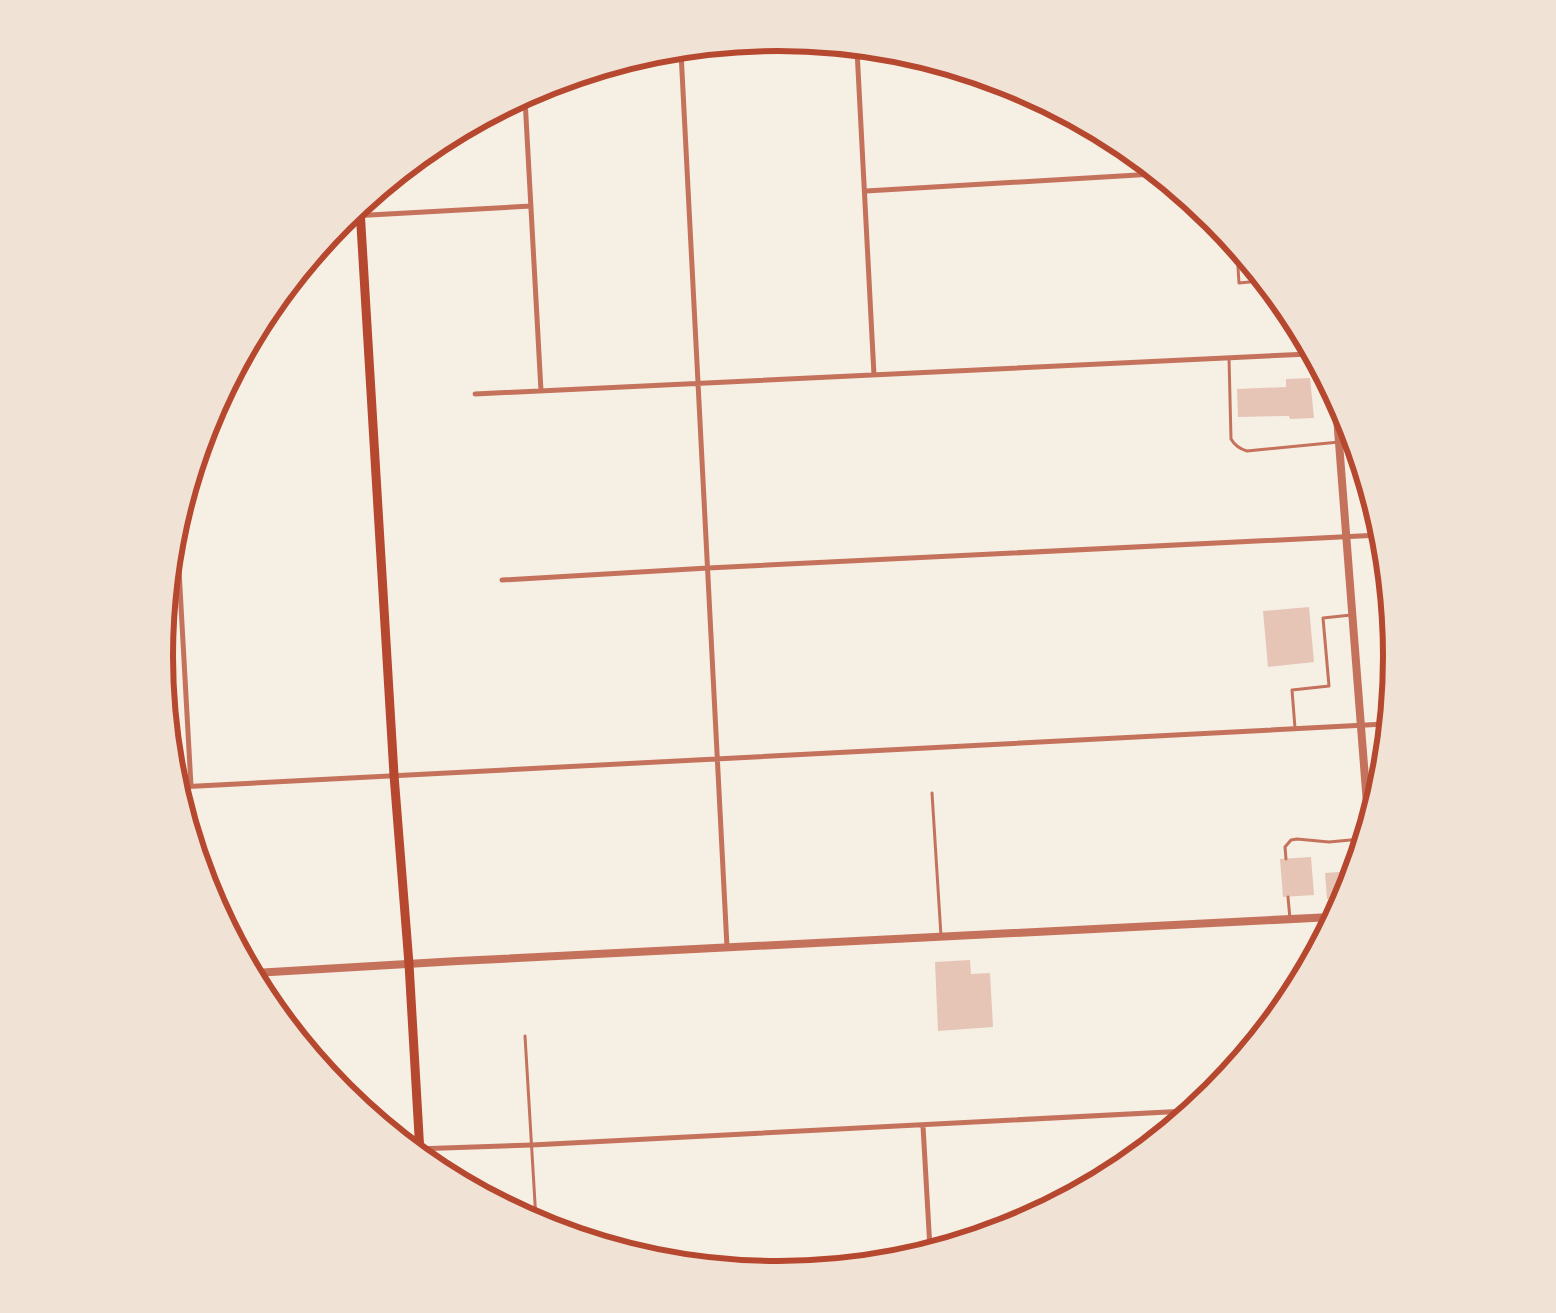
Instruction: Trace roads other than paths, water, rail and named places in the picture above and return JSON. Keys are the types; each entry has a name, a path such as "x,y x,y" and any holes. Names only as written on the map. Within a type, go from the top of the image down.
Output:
{"main road":[{"path":"358,222 394,775 409,964 418,1142"}],"street":[{"path":"857,56 866,191 874,374"},
{"path":"681,59 727,947"},
{"path":"525,107 541,391"},
{"path":"866,191 1144,175"},
{"path":"367,213 531,206"},
{"path":"475,394 1302,354"},
{"path":"1338,427 1367,797"},
{"path":"502,580 1371,536"},
{"path":"179,570 192,786"},
{"path":"187,786 1379,725"},
{"path":"262,973 1324,917"},
{"path":"428,1150 923,1126 1177,1112"},
{"path":"923,1126 930,1242"}],"lane":[{"path":"1238,263 1239,283 1252,281"},
{"path":"1229,358 1231,439 1240,449 1248,451 1339,442"},
{"path":"1295,728 1292,690 1329,686 1323,618 1352,615"},
{"path":"932,793 941,937"},
{"path":"1286,859 1285,847 1291,840 1329,842 1354,840"},
{"path":"1288,897 1290,919"},
{"path":"525,1036 536,1211"}]}
